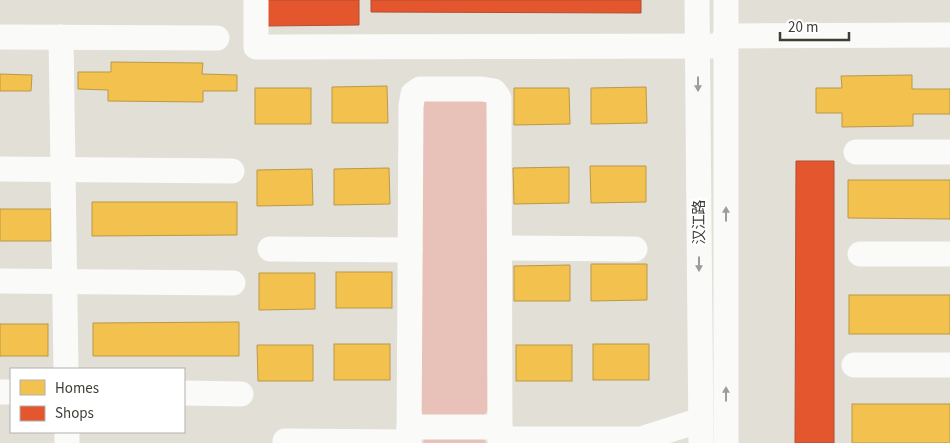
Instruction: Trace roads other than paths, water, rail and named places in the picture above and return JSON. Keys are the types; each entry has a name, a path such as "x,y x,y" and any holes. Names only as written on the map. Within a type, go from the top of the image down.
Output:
{"street":[{"path":"256,0 256,47 698,46 725,41 950,35"},
{"name":"汉江路","path":"697,0 701,432"},
{"name":"汉江路","path":"726,0 726,443"},
{"path":"0,37 217,38"},
{"path":"61,38 66,368"},
{"path":"409,437 411,106 413,94 420,89 482,89 494,91 499,98 500,437"},
{"path":"856,152 950,152"},
{"path":"0,169 232,171"},
{"path":"500,248 636,249"},
{"path":"270,249 410,250"},
{"path":"860,254 950,254"},
{"path":"0,281 233,284"},
{"path":"854,365 950,365"},
{"path":"185,393 241,394"},
{"path":"285,443 285,441 409,437 641,439 701,432"}]}
